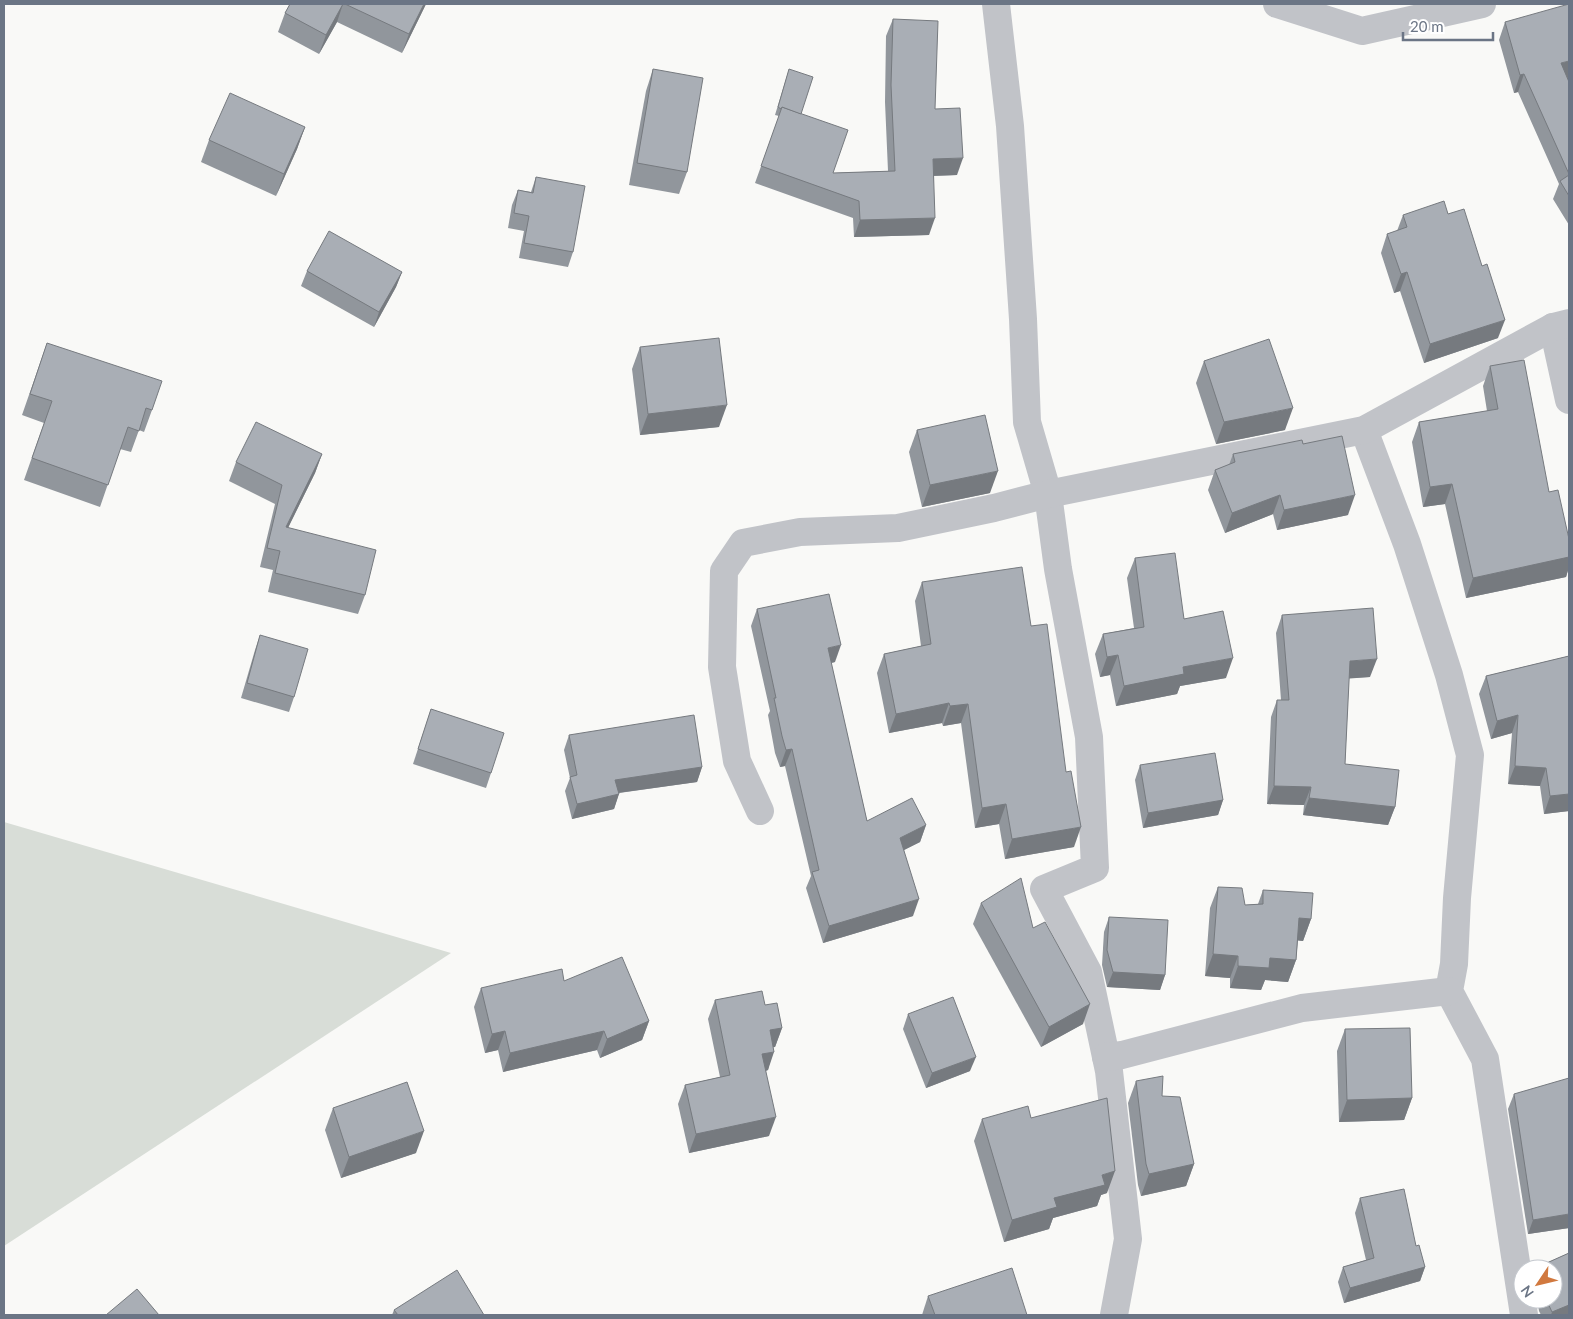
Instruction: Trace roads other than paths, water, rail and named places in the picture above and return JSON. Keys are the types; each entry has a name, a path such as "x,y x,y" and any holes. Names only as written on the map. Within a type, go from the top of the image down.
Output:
{"street":[{"path":"996,4 1010,126 1023,319 1027,422 1048,494 1058,569 1089,737 1095,868 1044,889 1088,972 1106,1057 1128,1239 1114,1315"},
{"path":"1277,4 1362,31 1482,4"},
{"path":"760,811 737,761 722,667 724,571 743,542 800,532 898,528 1048,494 1364,430 1561,325 1569,400"},
{"path":"1364,430 1407,544 1440,647 1470,755 1457,898 1454,964 1448,991 1485,1059 1524,1315"},
{"path":"1106,1057 1122,1056 1302,1008 1448,991"}]}
